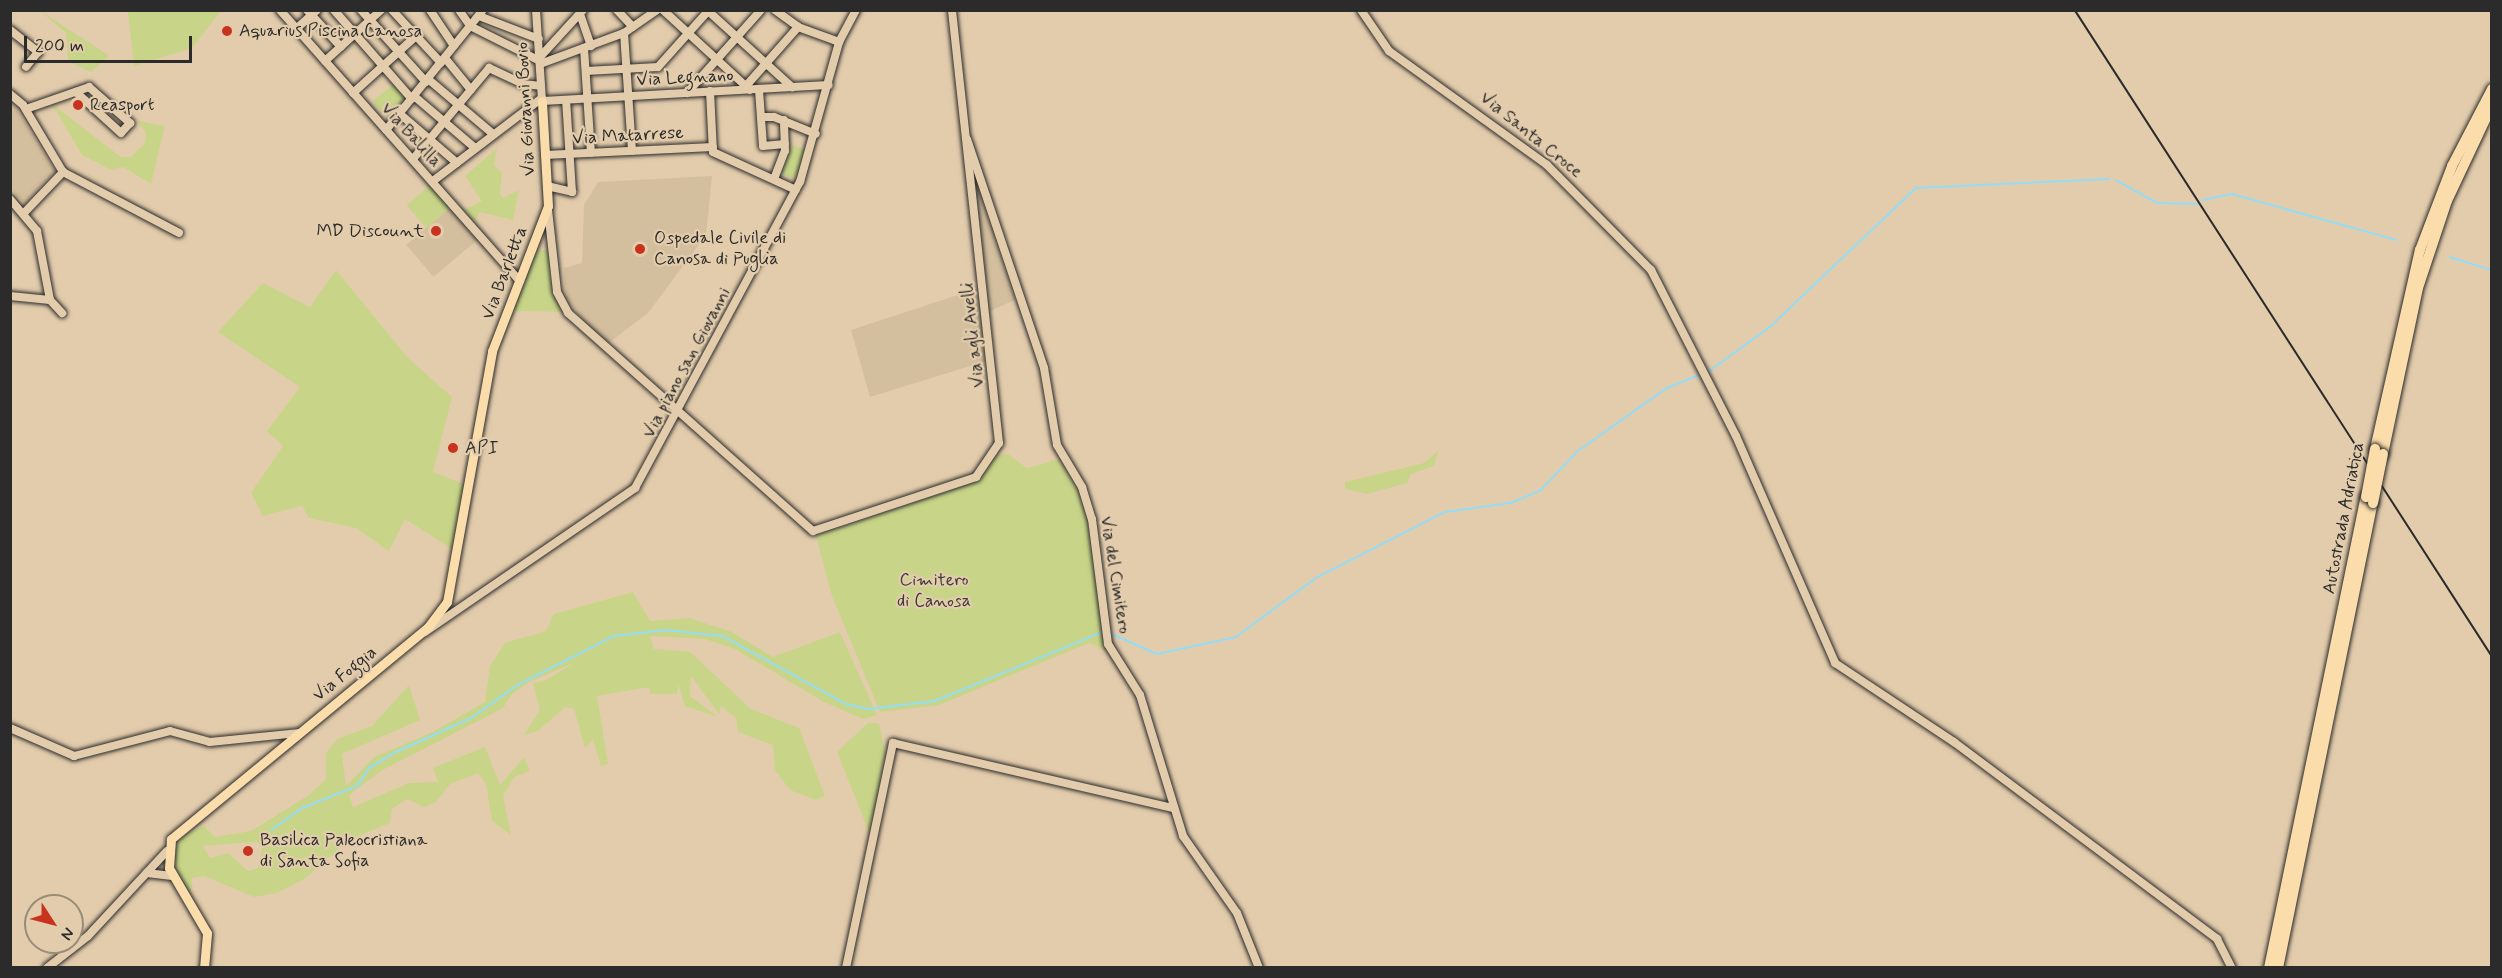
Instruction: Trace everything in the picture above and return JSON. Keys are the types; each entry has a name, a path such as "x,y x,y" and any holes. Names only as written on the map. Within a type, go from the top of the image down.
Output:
{"highway":[{"name":"Autostrada Adriatica","path":"2269,968 2420,250 2452,166 2492,89"},
{"name":"Autostrada Adriatica","path":"2379,452 2424,269 2447,201 2492,105"},
{"name":"Autostrada Adriatica","path":"2278,968 2369,500"}],"main road":[{"name":"Via Giovanni Bovio","path":"542,99 548,206"},
{"name":"Via Barletta","path":"492,351 548,206"},
{"name":"Via Foggia","path":"204,968 206,930 172,876 162,866 167,851 176,833 421,634 439,616 454,584 492,351"}],"street":[{"name":"Via Balilla","path":"280,10 520,280"},
{"path":"334,10 413,98 445,121 475,148"},
{"path":"361,10 427,80 493,134"},
{"path":"325,61 381,10"},
{"path":"392,10 471,90"},
{"path":"444,10 433,14 454,46"},
{"path":"459,10 470,26 540,60 587,47 624,33 657,10"},
{"name":"Via Giovanni Bovio","path":"537,10 542,99"},
{"path":"617,10 633,27"},
{"path":"663,10 751,89 761,117 763,146 785,144"},
{"path":"687,93 761,10"},
{"path":"775,10 798,27 839,42"},
{"name":"Via piano san Giovanni","path":"421,634 635,488 796,190 816,134 839,42 856,10"},
{"name":"Via agli Avelli","path":"677,412 813,531 976,477 999,443 952,10"},
{"name":"Via Santa Croce","path":"1360,10 1389,51 1547,165 1646,264 1701,363 1835,663 1954,742 2212,935 2227,949 2232,968"},
{"path":"586,70 658,67 708,11 792,87"},
{"path":"296,29 312,12 341,47"},
{"path":"386,130 481,12 539,39"},
{"path":"540,60 581,12"},
{"path":"581,12 587,47 586,70 591,153"},
{"path":"751,89 766,64 798,27"},
{"path":"10,30 38,52 26,67"},
{"path":"624,33 632,151"},
{"path":"353,93 416,36"},
{"path":"413,159 489,68 524,84 542,86"},
{"name":"Via Legnano","path":"542,99 566,100 830,84"},
{"path":"26,109 89,87 130,123 121,133 76,92"},
{"path":"710,91 713,147 796,190"},
{"path":"10,94 26,109 63,172 179,233"},
{"path":"433,181 542,99"},
{"path":"547,186 572,192 566,100"},
{"path":"400,114 457,163"},
{"path":"761,117 784,120 816,134"},
{"path":"774,179 785,144 784,120"},
{"name":"Via del Cimitero","path":"966,137 976,153 1006,268 1044,368 1057,446 1082,488 1092,519 1106,632 1140,695 1173,808 1191,851 1238,913 1259,968"},
{"name":"Via Matarrese","path":"545,155 713,147"},
{"path":"24,213 63,172"},
{"path":"10,199 24,213 40,239 50,300 63,313"},
{"path":"548,206 561,303 677,412"},
{"path":"10,296 50,300"},
{"path":"10,728 74,756 170,731 210,742 298,733"},
{"path":"846,968 893,743 1173,808"},
{"path":"47,968 76,946 147,873 162,866"}],"shaded area":[{"path":"11,100 55,171 25,204 11,189"},
{"path":"972,166 1015,300 990,311"},
{"name":"Ospedale Civile di Canosa di Puglia","path":"712,176 706,235 648,313 606,345 565,299 564,268 582,263 584,205 598,182"},
{"path":"450,208 477,240 433,277 406,245"},
{"path":"979,288 986,361 870,397 851,330"}],"green space":[{"path":"39,10 109,56 91,72 68,61 66,33"},
{"path":"128,10 221,11 192,48 134,66"},
{"path":"395,83 407,98 384,116 372,101"},
{"path":"52,104 121,157 131,157 145,143 146,133 137,121 165,126 151,184 123,167 111,170 82,155"},
{"path":"793,145 807,151 795,179 781,174"},
{"path":"497,148 494,165 502,173 500,194 503,198 519,190 513,220 479,212 476,222 464,210 482,201 465,176"},
{"path":"430,185 450,208 426,228 407,205"},
{"path":"536,250 551,251 565,312 513,311"},
{"path":"336,270 408,358 452,397 433,472 464,484 454,550 405,519 389,551 356,528 309,518 302,506 263,516 251,493 283,446 267,431 300,387 218,332 263,283 310,307"},
{"path":"1438,451 1434,466 1411,474 1407,483 1367,494 1345,489 1345,482 1424,463"},
{"name":"Cimitero di Canosa","path":"1008,454 1027,468 1060,459 1077,489 1090,524 1110,652 1089,643 939,705 880,712 832,596 816,536 978,481 994,456"},
{"path":"633,592 650,621 689,618 732,632 773,657 840,632 877,715 863,719 824,702 735,649 705,639 650,636 654,649 690,652 751,709 799,728 825,796 816,800 790,790 775,770 773,745 738,732 736,718 721,706 719,714 691,676 690,696 718,717 685,706 678,684 677,694 650,694 649,687 597,696 608,764 601,766 593,740 585,748 574,709 565,707 538,731 524,735 540,710 533,683 546,680 574,663 529,682 511,695 503,708 381,771 349,795 353,807 409,783 438,782 433,768 485,747 500,785 524,757 530,771 514,777 503,796 511,835 492,821 486,784 478,773 450,784 436,802 424,807 407,799 392,809 390,823 349,840 303,880 277,893 254,897 204,876 192,878 191,893 181,882 171,856 182,836 204,826 215,837 251,831 309,795 326,779 326,753 337,739 372,726 409,685 420,720 342,754 346,786 374,757 433,732 485,702 490,666 505,643 546,631 554,614","holes":["257,842 262,848 258,868 248,871 228,853 210,858 203,846"]},
{"path":"868,723 879,723 885,751 871,837 837,752"}],"waterway":[{"path":"1708,372 1770,327 1916,188 2109,179"},
{"path":"2116,180 2157,203 2198,204"},
{"path":"2203,200 2232,194 2397,240"},
{"path":"2450,257 2492,270"},
{"path":"1110,633 1157,654 1236,637 1316,578 1445,512 1511,503 1541,490 1578,451 1667,388 1700,375"},
{"path":"271,830 303,808 357,786 369,768 394,753 471,718 518,685 614,636 666,630 723,636 846,704 868,709 935,701 1102,632"}],"railway":[{"path":"2075,10 2492,656"}],"place":[{"name":"Aquarius Piscina Canosa","path":"227,31"},
{"name":"Reasport","path":"78,105"},
{"name":"MD Discount","path":"436,231"},
{"name":"Ospedale Civile di Canosa di Puglia","path":"640,249"},
{"name":"API","path":"453,448"},
{"name":"Basilica Paleocristiana di Santa Sofia","path":"248,851"}]}
